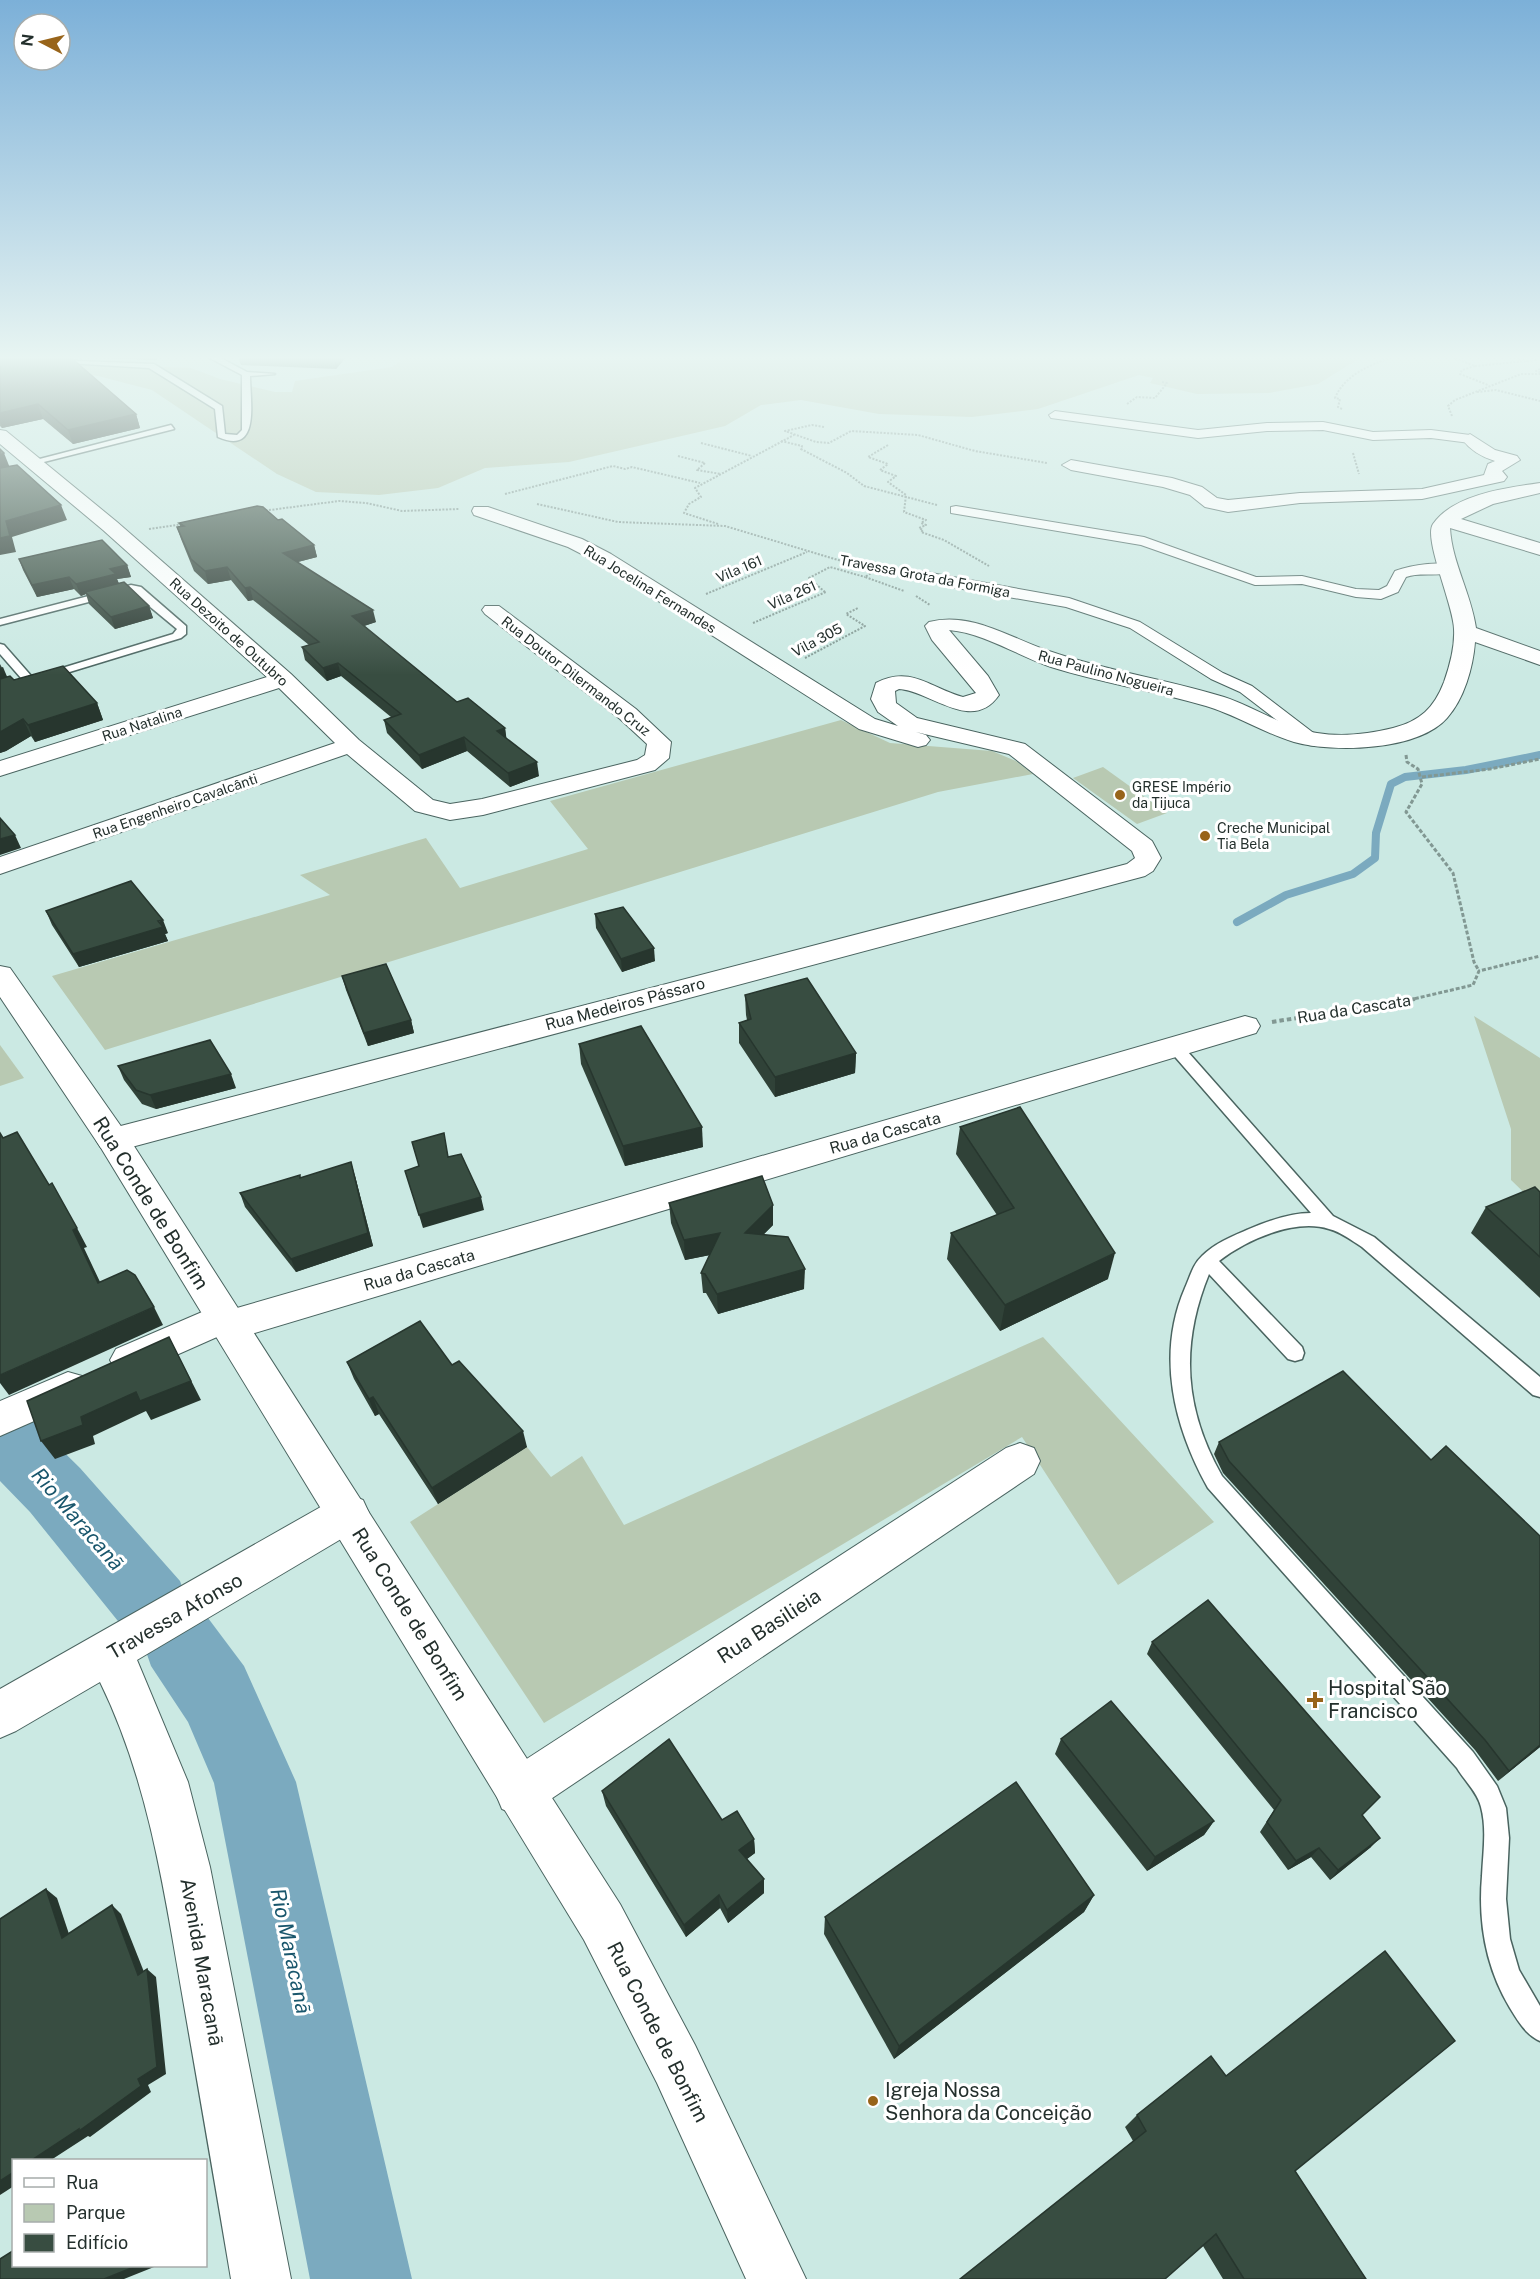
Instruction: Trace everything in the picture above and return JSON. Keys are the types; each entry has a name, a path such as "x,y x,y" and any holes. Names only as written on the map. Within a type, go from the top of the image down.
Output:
{"street":[{"name":"Rua Dezoito de Outubro","path":"32,462 119,534 283,680 351,745 424,806 450,812 464,810"},
{"path":"1498,477 1491,471 1507,462"},
{"path":"16,474 35,465"},
{"path":"1071,465 1166,482 1197,491 1211,504 1228,506 1300,498 1422,494 1498,477 1540,480"},
{"path":"1438,715 1450,693 1466,632 1464,610 1440,539 1440,528 1446,520 1476,504 1540,488"},
{"path":"956,510 1128,537 1160,545 1231,574 1255,581 1302,580 1356,593 1381,595 1393,589 1400,574 1413,569 1450,569"},
{"name":"Rua Jocelina Fernandes","path":"481,511 575,543 604,558 780,671 880,730 905,738 938,743 1017,749"},
{"path":"1446,520 1540,549"},
{"name":"Travessa Grota da Formiga","path":"920,575 957,584 1048,598 1110,615 1135,625 1217,676 1246,689 1315,741"},
{"name":"Rua Doutor Dilermando Cruz","path":"464,810 646,765 657,758 660,750 659,742 628,714 492,610"},
{"name":"Rua Paulino Nogueira","path":"1136,870 1144,865 1148,858 1143,847 1017,749 909,723 886,707 882,699 884,688 898,682 910,682 949,701 972,702 984,700 988,695 980,681 940,635 936,626 948,624 975,630 1066,664 1216,702 1315,741 1339,743 1365,741 1424,725 1438,715"},
{"path":"1466,632 1540,658"},
{"name":"Rua Natalina","path":"0,770 283,680"},
{"name":"Rua Engenheiro Cavalcânti","path":"0,866 351,745"},
{"name":"Rua Medeiros Pássaro","path":"113,1140 1136,870"},
{"name":"Rua Conde de Bonfim","path":"0,975 113,1140 602,1922 666,2043 776,2279"},
{"name":"Rua da Cascata","path":"2,1418 225,1322 1245,1026"},
{"name":"Rua Basilieia","path":"519,1792 1020,1461"},
{"name":"Travessa Afonso","path":"0,1715 127,1644 348,1513"},
{"name":"Avenida Maracanã","path":"127,1644 131,1696 164,1782 182,1856 261,2279"}],"lane":[{"path":"35,465 44,462"},
{"path":"0,622 131,588 137,590 182,628 183,632 177,636 63,671"},
{"path":"0,646 27,678 20,687 0,693"},
{"path":"1175,1047 1326,1219"},
{"path":"1540,1389 1368,1242 1343,1225 1326,1219 1298,1219 1274,1227 1235,1242 1208,1261 1190,1295 1182,1330 1179,1374 1197,1450 1215,1482 1465,1760 1491,1800 1497,1838 1493,1894 1496,1948 1519,2002 1540,2028"},
{"path":"1208,1261 1295,1353"}],"path":[{"path":"703,462 705,463 697,470 722,475"},
{"path":"725,526 684,513 689,504 701,497 694,490 700,483 722,475 743,462"},
{"path":"826,462 847,472 864,486 906,495 956,510"},
{"path":"883,462 888,464 880,470 896,476 888,482 906,495"},
{"path":"1051,462 1071,465"},
{"path":"511,496 504,494 613,466 624,469 632,467 700,483"},
{"path":"906,495 904,512 926,520 921,523 926,525 919,528 923,530 921,532 944,540 1048,598"},
{"path":"254,512 339,501 366,503 402,511 481,511"},
{"name":"Travessa Grota da Formiga","path":"536,504 618,522 725,526 838,560 920,575"},
{"path":"119,534 187,523"},
{"name":"Vila 161","path":"678,606 809,551"},
{"name":"Vila 261","path":"724,635 826,592 815,586 809,578 830,567 865,577"},
{"name":"Vila 305","path":"780,671 865,626 846,614 858,608"},
{"path":"1438,715 1425,734 1413,741 1406,750 1407,762 1418,769 1422,777 1419,793 1406,812 1453,873 1474,962 1479,971"},
{"path":"1422,777 1490,769 1540,759"},
{"name":"Rua da Cascata","path":"1245,1026 1346,1012 1421,998 1473,985 1479,971 1540,956"}],"green space":[{"path":"260,462 564,462 485,468 438,488 379,495 316,492 277,474"},
{"path":"841,720 890,743 992,751 1016,761 1033,774 938,792 105,1050 52,976 330,895 300,875 426,838 460,888 588,849 550,801"},
{"name":"GRESE Império da Tijuca","path":"1103,767 1167,813 1137,824 1073,778"},
{"path":"1474,1016 1540,1058 1540,1208 1511,1180 1511,1129"},
{"path":"0,1045 24,1078 0,1086"},
{"path":"1043,1337 1214,1522 1118,1585 1022,1437 544,1723 410,1522 527,1447 551,1477 582,1456 624,1525"}],"building":[{"path":"17,465 61,505 6,521 10,536 0,538 0,468"},
{"path":"257,506 263,507 278,520 282,519 314,545 283,553 373,610 352,616 457,702 468,698 505,728 497,731 537,762 508,773 464,737 419,755 384,720 401,714 338,663 323,668 302,647 319,642 250,587 245,588 227,567 205,571 191,559 177,527 184,526 179,523"},
{"path":"102,540 127,565 110,569 116,574 76,584 69,577 32,585 19,559"},
{"path":"124,582 149,606 111,617 85,592"},
{"path":"63,666 97,703 28,725 23,719 0,732 0,679 10,676 14,680"},
{"path":"0,818 15,835 0,839"},
{"path":"131,881 163,920 158,921 163,927 73,954 46,911"},
{"path":"623,907 654,948 621,959 595,914"},
{"path":"386,964 411,1020 364,1033 342,976"},
{"path":"807,978 856,1053 775,1077 739,1023 751,1019 745,995"},
{"path":"641,1026 702,1127 623,1146 579,1044"},
{"path":"210,1040 231,1074 150,1095 136,1090 118,1066"},
{"path":"1020,1107 1115,1253 1005,1305 951,1233 1014,1208 960,1127"},
{"path":"17,1132 49,1185 52,1183 77,1228 73,1230 98,1283 127,1270 135,1275 154,1307 0,1375 0,1133 3,1138"},
{"path":"444,1133 448,1157 461,1154 481,1197 419,1215 405,1171 419,1166 412,1142"},
{"path":"351,1162 368,1233 291,1259 240,1193 300,1175 300,1178"},
{"path":"762,1176 773,1205 745,1233 788,1237 805,1269 717,1294 705,1274 701,1273 720,1233 684,1240 669,1203"},
{"path":"1535,1187 1540,1192 1540,1257 1486,1207"},
{"path":"420,1321 452,1365 459,1361 523,1431 432,1488 373,1397 369,1399 347,1362"},
{"path":"169,1337 191,1381 140,1401 136,1392 81,1417 83,1425 41,1441 27,1401"},
{"path":"1343,1371 1431,1460 1446,1446 1540,1536 1540,1745 1509,1771 1485,1740 1229,1461 1219,1442"},
{"path":"1208,1600 1380,1797 1362,1815 1380,1838 1338,1870 1319,1848 1296,1861 1267,1822 1281,1800 1152,1642"},
{"path":"1111,1701 1214,1821 1155,1857 1061,1739"},
{"path":"669,1739 722,1820 737,1811 754,1839 739,1850 764,1879 727,1910 719,1895 684,1925 602,1791"},
{"path":"1016,1782 1094,1895 899,2046 825,1917"},
{"path":"46,1889 62,1938 112,1905 138,1975 147,1969 157,2067 138,2079 141,2086 79,2131 79,2129 34,2159 12,2159 12,2173 0,2181 0,1919"},
{"path":"1385,1951 1455,2041 1295,2171 1366,2279 1244,2279 1216,2234 1165,2279 960,2279 1146,2131 1137,2115 1211,2056 1226,2076"},
{"path":"12,2251 12,2267 134,2267 104,2279 0,2279 0,2259"}],"waterway":[{"path":"1237,922 1286,895 1353,874 1375,858 1376,833 1391,784 1405,777 1466,770 1540,755"},
{"name":"Rio Maracanã","path":"0,1434 55,1490 153,1606"},
{"name":"Rio Maracanã","path":"178,1640 216,1694 255,1782 361,2279"}],"place":[{"name":"GRESE Império da Tijuca","path":"1120,795"},
{"name":"Creche Municipal Tia Bela","path":"1205,836"},
{"name":"Hospital São Francisco","path":"1315,1700"},
{"name":"Igreja Nossa Senhora da Conceição","path":"873,2101"}]}
